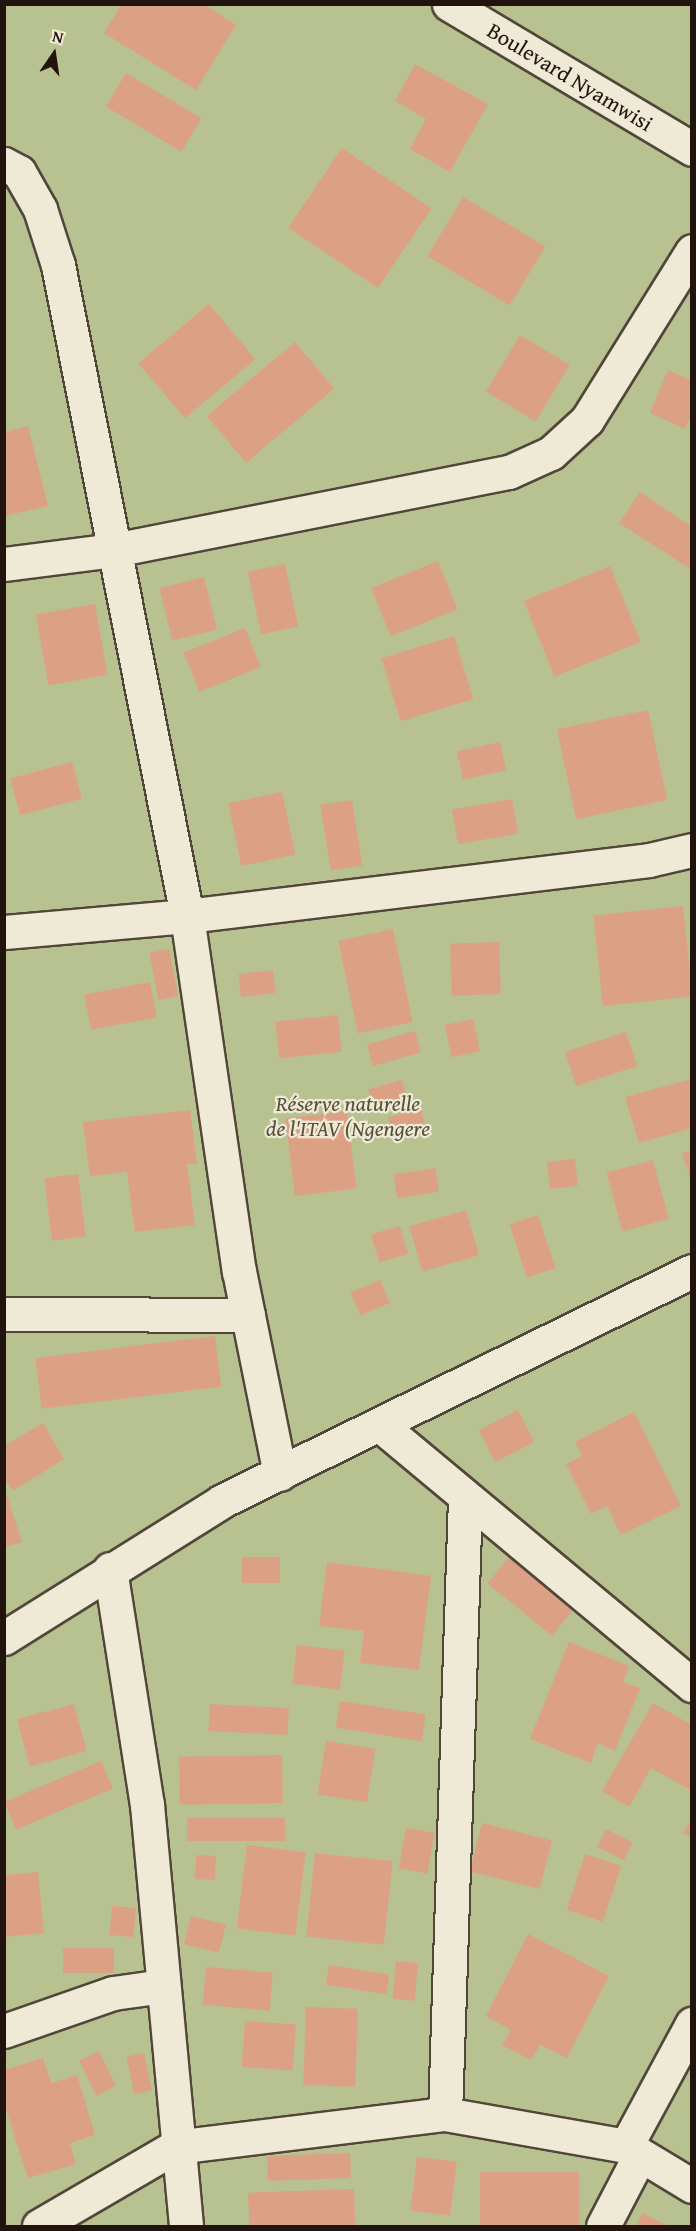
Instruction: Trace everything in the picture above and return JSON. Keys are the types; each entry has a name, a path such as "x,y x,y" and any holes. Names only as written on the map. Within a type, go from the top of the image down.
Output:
{"street":[{"name":"Boulevard Nyamwisi","path":"449,4 692,149"},
{"path":"4,164 19,172 40,209 58,265 187,916 248,1315 280,1474"},
{"path":"4,564 114,550 509,472 551,453 587,420 692,251"},
{"path":"4,932 187,916 649,860 692,850"},
{"path":"4,1638 110,1569 222,1502 381,1426 494,1365 692,1272"},
{"path":"4,1314 248,1315"},
{"path":"381,1426 692,1685"},
{"path":"445,2114 465,1498"},
{"path":"110,1569 147,1806 175,2147 186,2226"},
{"path":"4,2031 113,1993 163,1986"},
{"path":"603,2226 633,2151 692,2024"},
{"path":"39,2226 175,2147 445,2114 633,2151 692,2186"}],"green space":[{"name":"Réserve naturelle de l'ITAV (Ngengere","path":"5,5 691,5 691,2226 5,2226"}],"building":[{"path":"122,4 204,4 236,25 196,90 104,33"},
{"path":"415,64 488,104 450,172 410,149 426,119 395,101"},
{"path":"126,73 201,118 181,152 106,106"},
{"path":"342,148 432,208 378,288 288,228"},
{"path":"463,197 545,246 510,306 427,256"},
{"path":"209,304 255,359 185,418 139,363"},
{"path":"520,335 570,365 536,421 486,392"},
{"path":"295,342 334,389 246,463 207,416"},
{"path":"668,370 692,381 692,413 685,429 650,413"},
{"path":"28,426 48,506 4,516 4,432"},
{"path":"640,492 692,527 692,570 619,523"},
{"path":"438,561 457,609 391,636 371,588"},
{"path":"285,564 298,627 261,635 248,572"},
{"path":"610,566 641,642 554,677 524,601"},
{"path":"204,577 217,629 172,641 159,588"},
{"path":"95,604 108,675 48,685 36,614"},
{"path":"245,628 261,667 200,692 184,653"},
{"path":"454,636 473,699 401,721 381,658"},
{"path":"648,710 667,800 576,819 557,729"},
{"path":"500,742 506,770 463,780 457,751"},
{"path":"72,762 82,799 20,815 10,779"},
{"path":"282,792 295,855 242,866 228,803"},
{"path":"512,799 518,833 458,844 452,810"},
{"path":"352,800 362,865 331,870 320,805"},
{"path":"683,906 692,997 603,1006 593,915"},
{"path":"393,929 413,1022 358,1034 338,941"},
{"path":"499,942 501,994 452,996 450,944"},
{"path":"169,949 178,996 159,1000 149,953"},
{"path":"273,970 276,993 241,997 238,974"},
{"path":"150,982 157,1017 91,1030 84,995"},
{"path":"338,1015 342,1052 279,1058 275,1022"},
{"path":"473,1019 480,1051 451,1057 445,1025"},
{"path":"415,1031 421,1052 373,1066 367,1045"},
{"path":"626,1032 637,1066 576,1086 565,1052"},
{"path":"692,1079 692,1128 639,1143 625,1097"},
{"path":"402,1080 407,1099 373,1108 368,1089"},
{"path":"421,1109 425,1125 392,1133 388,1117"},
{"path":"190,1110 197,1164 187,1164 195,1225 135,1232 127,1172 90,1176 83,1122"},
{"path":"347,1111 357,1188 295,1196 285,1119"},
{"path":"692,1150 692,1181 691,1181 682,1153"},
{"path":"575,1159 578,1186 550,1189 547,1162"},
{"path":"653,1160 669,1219 622,1231 607,1172"},
{"path":"435,1168 439,1192 397,1198 394,1175"},
{"path":"78,1174 86,1237 52,1241 44,1178"},
{"path":"466,1210 479,1255 422,1271 409,1226"},
{"path":"538,1215 555,1268 527,1278 509,1224"},
{"path":"400,1226 408,1254 379,1262 371,1234"},
{"path":"380,1280 390,1303 360,1316 351,1293"},
{"path":"215,1336 221,1387 42,1409 35,1358"},
{"path":"518,1410 534,1442 495,1462 479,1430"},
{"path":"634,1412 681,1506 621,1535 607,1506 591,1514 566,1464 582,1456 575,1442"},
{"path":"43,1423 64,1459 13,1491 4,1478 4,1446"},
{"path":"4,1487 22,1542 4,1547"},
{"path":"242,1557 280,1557 280,1583 242,1583"},
{"path":"509,1557 574,1609 552,1636 488,1583"},
{"path":"327,1562 431,1576 419,1670 360,1663 364,1631 319,1626"},
{"path":"569,1642 629,1666 623,1682 640,1688 615,1751 598,1743 591,1763 530,1739"},
{"path":"297,1645 345,1651 340,1690 292,1684"},
{"path":"340,1701 426,1715 422,1741 336,1728"},
{"path":"653,1703 692,1725 692,1791 651,1768 629,1807 602,1791"},
{"path":"74,1704 87,1751 30,1767 17,1719"},
{"path":"210,1704 289,1708 287,1735 209,1731"},
{"path":"326,1741 375,1749 367,1802 318,1794"},
{"path":"282,1755 283,1803 180,1805 179,1757"},
{"path":"101,1761 113,1789 16,1830 4,1802"},
{"path":"187,1818 285,1818 285,1841 187,1841"},
{"path":"692,1818 692,1838 683,1833"},
{"path":"482,1823 552,1840 540,1889 470,1872"},
{"path":"406,1828 435,1833 427,1873 399,1868"},
{"path":"606,1829 633,1843 624,1860 597,1847"},
{"path":"247,1845 306,1852 295,1936 237,1928"},
{"path":"315,1853 393,1861 384,1945 306,1937"},
{"path":"585,1854 621,1866 603,1922 567,1910"},
{"path":"196,1855 216,1856 215,1880 195,1879"},
{"path":"38,1872 44,1933 4,1937 4,1875"},
{"path":"112,1906 136,1908 133,1937 109,1935"},
{"path":"191,1916 226,1925 219,1953 184,1944"},
{"path":"528,1934 609,1976 567,2058 540,2045 531,2060 502,2045 511,2030 486,2016"},
{"path":"63,1948 114,1948 114,1973 63,1973"},
{"path":"396,1961 418,1963 415,2001 393,1999"},
{"path":"329,1965 389,1975 386,1994 326,1985"},
{"path":"206,1967 273,1973 269,2011 203,2005"},
{"path":"306,2007 358,2009 355,2087 303,2085"},
{"path":"245,2021 296,2025 293,2070 242,2067"},
{"path":"99,2051 116,2086 96,2096 79,2061"},
{"path":"144,2053 152,2090 134,2094 126,2057"},
{"path":"43,2058 51,2083 77,2075 95,2135 70,2143 76,2164 28,2178 4,2103 4,2070"},
{"path":"350,2153 351,2178 268,2181 267,2156"},
{"path":"417,2157 457,2162 450,2215 410,2211"},
{"path":"480,2172 579,2172 579,2226 480,2226"},
{"path":"354,2189 355,2226 249,2226 248,2193"},
{"path":"642,2213 669,2226 636,2226"}]}
